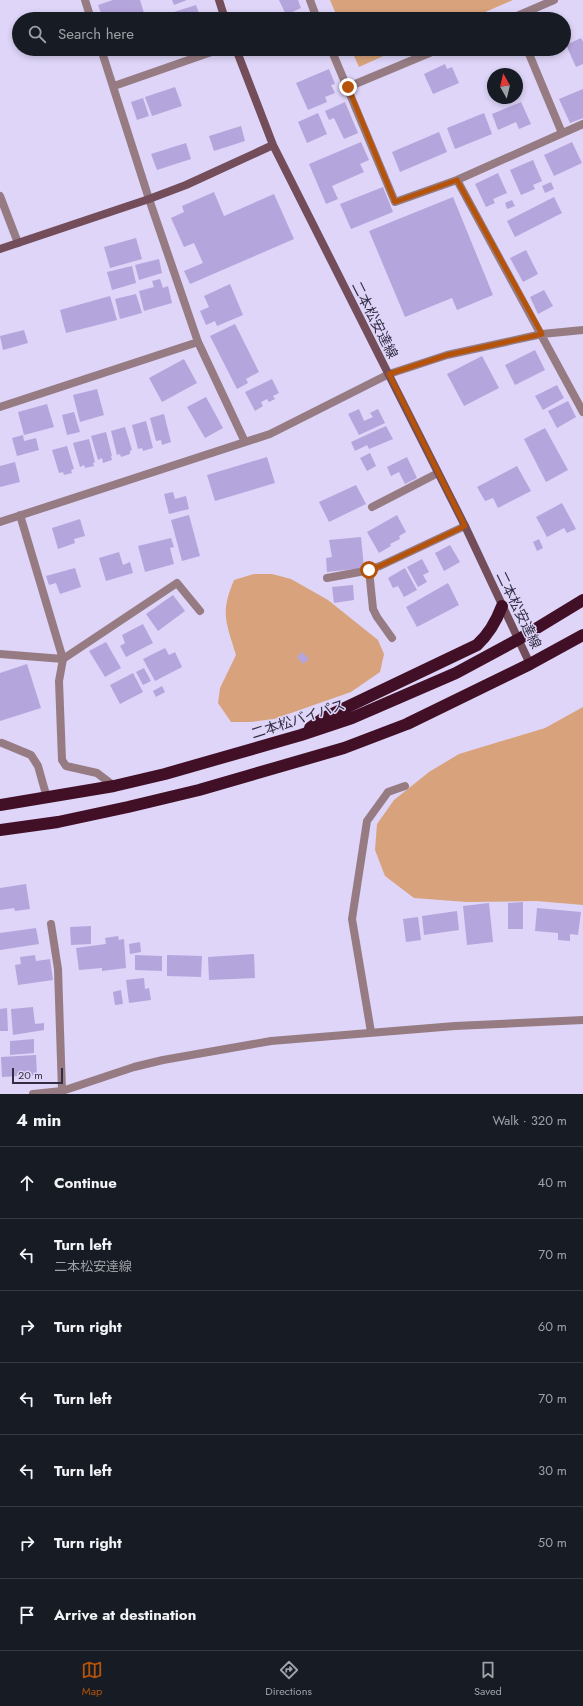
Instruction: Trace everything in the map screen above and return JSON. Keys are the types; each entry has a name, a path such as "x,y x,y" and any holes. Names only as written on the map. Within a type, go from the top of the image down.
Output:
{"highway":[{"name":"二本松バイパス","path":"0,805 114,786 166,774 301,735 352,718 456,673 518,639 583,600"},
{"path":"301,735 324,718 478,645 495,624 502,606"},
{"path":"0,835 199,790 344,748 407,724 530,664 583,635"},
{"path":"0,830 58,822"}],"main road":[{"path":"219,0 223,12"},
{"name":"二本松安達線","path":"239,56 273,145 465,526 530,664"},
{"path":"0,249 186,185 273,145"}],"street":[{"path":"85,0 89,12"},
{"path":"310,0 314,12"},
{"path":"527,12 554,0"},
{"path":"103,56 149,199 198,342 245,442"},
{"path":"114,86 200,56"},
{"path":"334,56 395,202 457,180 583,124"},
{"path":"348,87 422,56"},
{"path":"530,56 562,133"},
{"path":"457,180 583,412"},
{"path":"0,196 18,244"},
{"path":"0,522 270,434 389,374 447,355 542,334 583,330"},
{"path":"0,407 198,342"},
{"path":"372,507 438,473"},
{"path":"20,515 63,659 59,681 62,760 66,766 97,773 114,786"},
{"path":"328,578 369,570 380,566 465,526"},
{"path":"369,570 373,609 376,617 392,638"},
{"path":"0,654 63,659 177,583 200,611"},
{"path":"1,743 31,755 38,766 47,798"},
{"path":"371,1032 352,919 367,821 388,792 405,786"},
{"path":"51,924 58,969 62,1092"},
{"path":"33,1094 62,1092 134,1067 170,1058 270,1040 470,1025 583,1020"}],"shaded area":[{"path":"330,0 513,0 485,12 335,12"},
{"path":"354,56 383,56 359,67"},
{"path":"254,574 272,574 291,579 328,600 378,640 384,654 380,672 351,692 274,719 251,722 231,722 218,703 220,688 236,655 227,625 227,601 234,580"},
{"path":"583,707 583,905 536,901 467,902 414,898 385,876 375,850 377,824 394,800 429,772 459,754 545,728"}],"building":[{"path":"113,0 140,0 144,12 100,12 98,5"},
{"path":"172,0 187,0 174,5"},
{"path":"279,0 298,0 301,8 292,12 285,12"},
{"path":"196,5 198,12 174,12"},
{"path":"581,38 583,42 583,64 576,67 571,56 571,43"},
{"path":"445,64 447,69 452,67 459,83 433,94 424,74"},
{"path":"329,69 335,84 331,85 335,93 325,97 327,102 308,110 296,83"},
{"path":"175,87 182,106 152,116 145,97"},
{"path":"583,89 583,118 570,123 559,99"},
{"path":"143,98 149,116 137,120 131,102"},
{"path":"345,102 358,133 344,139 334,118 329,120 325,111"},
{"path":"516,104 522,104 531,124 519,129 516,122 498,130 492,114"},
{"path":"318,113 327,134 307,143 298,122"},
{"path":"484,113 492,134 455,149 447,128"},
{"path":"241,126 245,141 214,151 209,136"},
{"path":"439,132 447,152 400,172 392,152"},
{"path":"361,142 369,160 360,164 364,172 332,186 338,199 326,204 309,164"},
{"path":"572,142 582,163 554,176 544,155"},
{"path":"186,143 191,159 157,170 151,154"},
{"path":"533,160 542,181 533,185 535,189 521,195 510,170"},
{"path":"498,173 507,193 493,199 495,203 486,207 475,184"},
{"path":"551,182 554,189 545,193 542,186"},
{"path":"383,187 393,212 351,229 340,204"},
{"path":"214,192 224,216 274,194 294,239 190,284 184,271 203,263 194,243 184,247 171,218 184,212 182,206"},
{"path":"453,197 493,295 457,310 452,298 405,317 369,231"},
{"path":"554,197 562,213 515,237 507,221"},
{"path":"512,200 515,206 507,209 505,203"},
{"path":"136,238 142,259 110,268 104,247"},
{"path":"526,250 538,274 523,282 510,258"},
{"path":"159,259 162,273 139,280 135,265"},
{"path":"132,266 136,283 112,290 107,272"},
{"path":"160,279 163,288 168,286 172,303 144,311 139,291 154,287 152,281"},
{"path":"230,284 243,315 217,326 215,321 206,325 200,311 209,307 204,296"},
{"path":"544,290 553,306 538,314 530,297"},
{"path":"136,294 142,313 120,319 115,299"},
{"path":"110,296 117,320 66,333 60,310"},
{"path":"235,324 259,372 246,379 248,383 237,389 210,336"},
{"path":"24,330 28,343 3,350 0,336"},
{"path":"535,350 545,370 515,385 505,365"},
{"path":"482,356 499,388 464,406 447,374"},
{"path":"184,359 197,383 162,402 149,378"},
{"path":"272,379 279,393 273,396 275,399 269,402 267,399 261,402 263,406 255,411 245,392"},
{"path":"557,385 564,398 543,410 535,396"},
{"path":"97,389 104,415 80,422 73,395"},
{"path":"206,397 223,428 205,438 187,407"},
{"path":"568,401 576,417 557,428 548,411"},
{"path":"47,404 54,427 24,435 18,412"},
{"path":"359,409 364,421 373,417 370,413 378,409 385,423 359,435 348,414"},
{"path":"74,412 80,432 67,435 62,415"},
{"path":"164,414 171,442 162,445 161,440 156,441 150,418"},
{"path":"146,421 153,448 143,451 142,448 138,449 132,425"},
{"path":"386,426 393,439 369,449 367,445 355,451 351,442"},
{"path":"125,427 132,450 130,451 130,454 121,457 120,454 117,455 111,431"},
{"path":"545,428 568,470 546,482 524,439"},
{"path":"106,432 112,460 103,463 102,458 98,460 91,436"},
{"path":"23,435 24,441 36,438 39,450 17,456 12,438"},
{"path":"89,439 95,462 93,463 94,466 85,468 84,465 80,467 73,443"},
{"path":"67,446 74,469 71,470 72,473 64,475 63,472 59,473 52,450"},
{"path":"370,453 376,466 367,471 360,458"},
{"path":"267,457 275,483 215,501 207,475"},
{"path":"407,457 417,478 405,484 399,472 391,476 387,467"},
{"path":"15,462 20,482 0,487 0,466"},
{"path":"517,466 531,491 498,508 493,498 485,501 477,487"},
{"path":"356,485 366,504 329,522 319,502"},
{"path":"173,492 175,499 186,496 189,509 169,514 164,494"},
{"path":"562,503 576,529 567,533 564,528 547,537 536,517"},
{"path":"189,515 200,556 182,561 171,520"},
{"path":"397,515 406,532 399,536 400,539 390,544 391,546 379,553 367,532"},
{"path":"80,519 85,536 74,539 75,543 58,549 52,528"},
{"path":"361,537 364,568 327,572 326,558 332,557 329,540"},
{"path":"171,538 174,547 170,548 174,564 145,572 138,546"},
{"path":"539,539 543,548 537,551 533,542"},
{"path":"450,545 460,562 444,571 435,553"},
{"path":"119,552 123,565 130,562 133,573 106,581 99,558"},
{"path":"422,559 429,572 423,575 427,582 418,587 407,567"},
{"path":"75,568 81,587 60,594 56,583 49,585 46,576"},
{"path":"405,568 417,590 404,597 398,586 393,588 388,578"},
{"path":"448,583 459,605 417,627 406,607"},
{"path":"353,585 354,600 334,603 332,587"},
{"path":"173,595 185,611 158,631 146,614"},
{"path":"143,624 153,643 126,657 120,646 125,643 122,635"},
{"path":"106,642 121,668 105,677 89,651"},
{"path":"165,648 169,655 175,652 182,667 155,681 143,659"},
{"path":"302,652 309,659 303,664 297,657"},
{"path":"27,664 41,708 0,721 0,673"},
{"path":"144,668 151,681 143,685 136,672"},
{"path":"133,673 143,692 120,704 110,685"},
{"path":"162,686 165,692 156,697 153,691"},
{"path":"26,884 30,909 15,911 14,908 0,910 0,888"},
{"path":"523,902 523,929 508,929 508,903"},
{"path":"489,903 493,942 467,945 463,906"},
{"path":"537,908 581,912 578,935 570,934 570,941 558,940 558,933 535,931"},
{"path":"457,911 459,930 424,935 422,916"},
{"path":"418,917 421,940 406,942 403,919"},
{"path":"91,926 91,944 71,945 70,927"},
{"path":"36,928 39,944 0,950 0,933"},
{"path":"118,936 119,940 124,939 126,968 102,971 102,968 79,970 76,948 106,944 105,938"},
{"path":"140,942 141,952 130,954 129,944"},
{"path":"254,954 255,978 209,980 208,957"},
{"path":"35,955 36,961 50,959 53,980 18,985 15,965 21,964 20,957"},
{"path":"135,955 162,956 162,971 135,970"},
{"path":"167,955 202,956 201,977 167,976"},
{"path":"144,978 145,989 149,988 151,1000 129,1003 126,980"},
{"path":"121,990 123,1004 115,1005 113,992"},
{"path":"33,1007 35,1024 44,1023 44,1030 13,1035 11,1009"},
{"path":"7,1008 8,1031 0,1031 0,1009"},
{"path":"34,1039 34,1053 10,1055 10,1041"},
{"path":"36,1055 37,1075 2,1077 1,1057"}],"route":[{"path":"348,87 395,202 457,180 542,334 447,355 389,374 465,526 369,570"}]}
